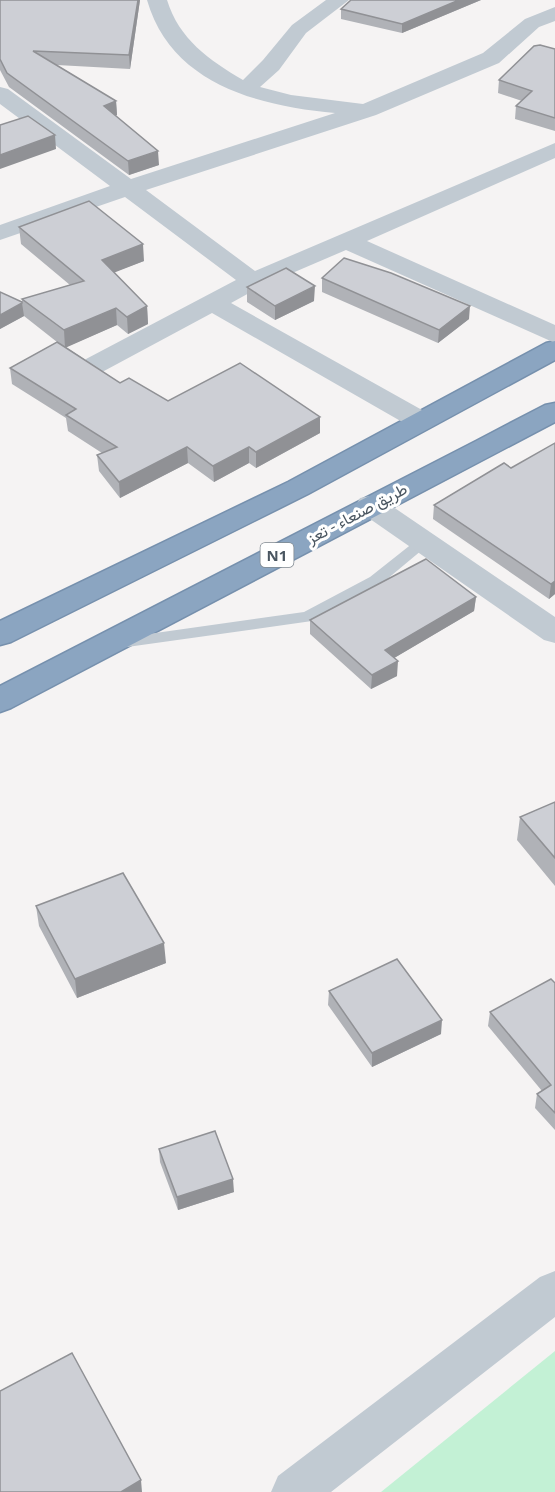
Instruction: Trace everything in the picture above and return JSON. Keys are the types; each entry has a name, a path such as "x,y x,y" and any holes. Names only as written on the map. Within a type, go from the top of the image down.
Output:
{"highway":[{"path":"0,634 298,488 555,349"},
{"name":"طريق صنعاء - تعز","path":"0,700 113,644 370,505 555,411"}],"street":[{"path":"157,0 168,31 215,74 269,98 368,110"},
{"path":"247,88 271,65 299,29 339,0"},
{"path":"0,233 128,188 368,110 491,58 532,23 555,13"},
{"path":"532,23 555,31"},
{"path":"0,94 253,281"},
{"path":"95,365 253,281 555,150"},
{"path":"347,241 555,335"},
{"path":"213,303 421,421"},
{"path":"370,505 555,632"},
{"path":"294,1492 555,1291"}],"lane":[{"path":"113,644 307,616 375,581 423,542"}],"green space":[{"path":"555,1351 555,1492 381,1492"}],"building":[{"path":"0,0 138,0 129,55 33,51 116,101 104,106 158,151 128,161 7,73 0,59"},
{"path":"351,0 459,0 402,24 341,9"},
{"path":"540,45 555,49 555,118 516,106 532,91 499,80 534,46"},
{"path":"28,116 55,135 0,155 0,125"},
{"path":"89,201 143,244 102,260 147,306 127,317 116,308 64,330 22,299 84,281 19,227"},
{"path":"344,258 391,273 470,306 439,330 322,278"},
{"path":"286,268 315,286 275,306 247,287"},
{"path":"0,292 22,302 22,303 0,315"},
{"path":"57,342 120,383 129,378 168,401 240,363 320,417 256,452 249,447 213,466 187,447 119,482 97,455 117,447 66,415 76,409 10,368"},
{"path":"555,443 555,581 551,584 434,505 504,463 511,468"},
{"path":"426,559 476,597 385,650 398,661 372,675 310,620"},
{"path":"555,802 555,858 520,817"},
{"path":"123,873 164,943 75,979 36,906"},
{"path":"397,959 442,1020 372,1053 329,991"},
{"path":"551,979 555,983 555,1113 537,1094 551,1085 490,1012"},
{"path":"215,1131 233,1179 177,1197 159,1149"},
{"path":"72,1353 141,1480 121,1492 0,1492 0,1391"}]}
